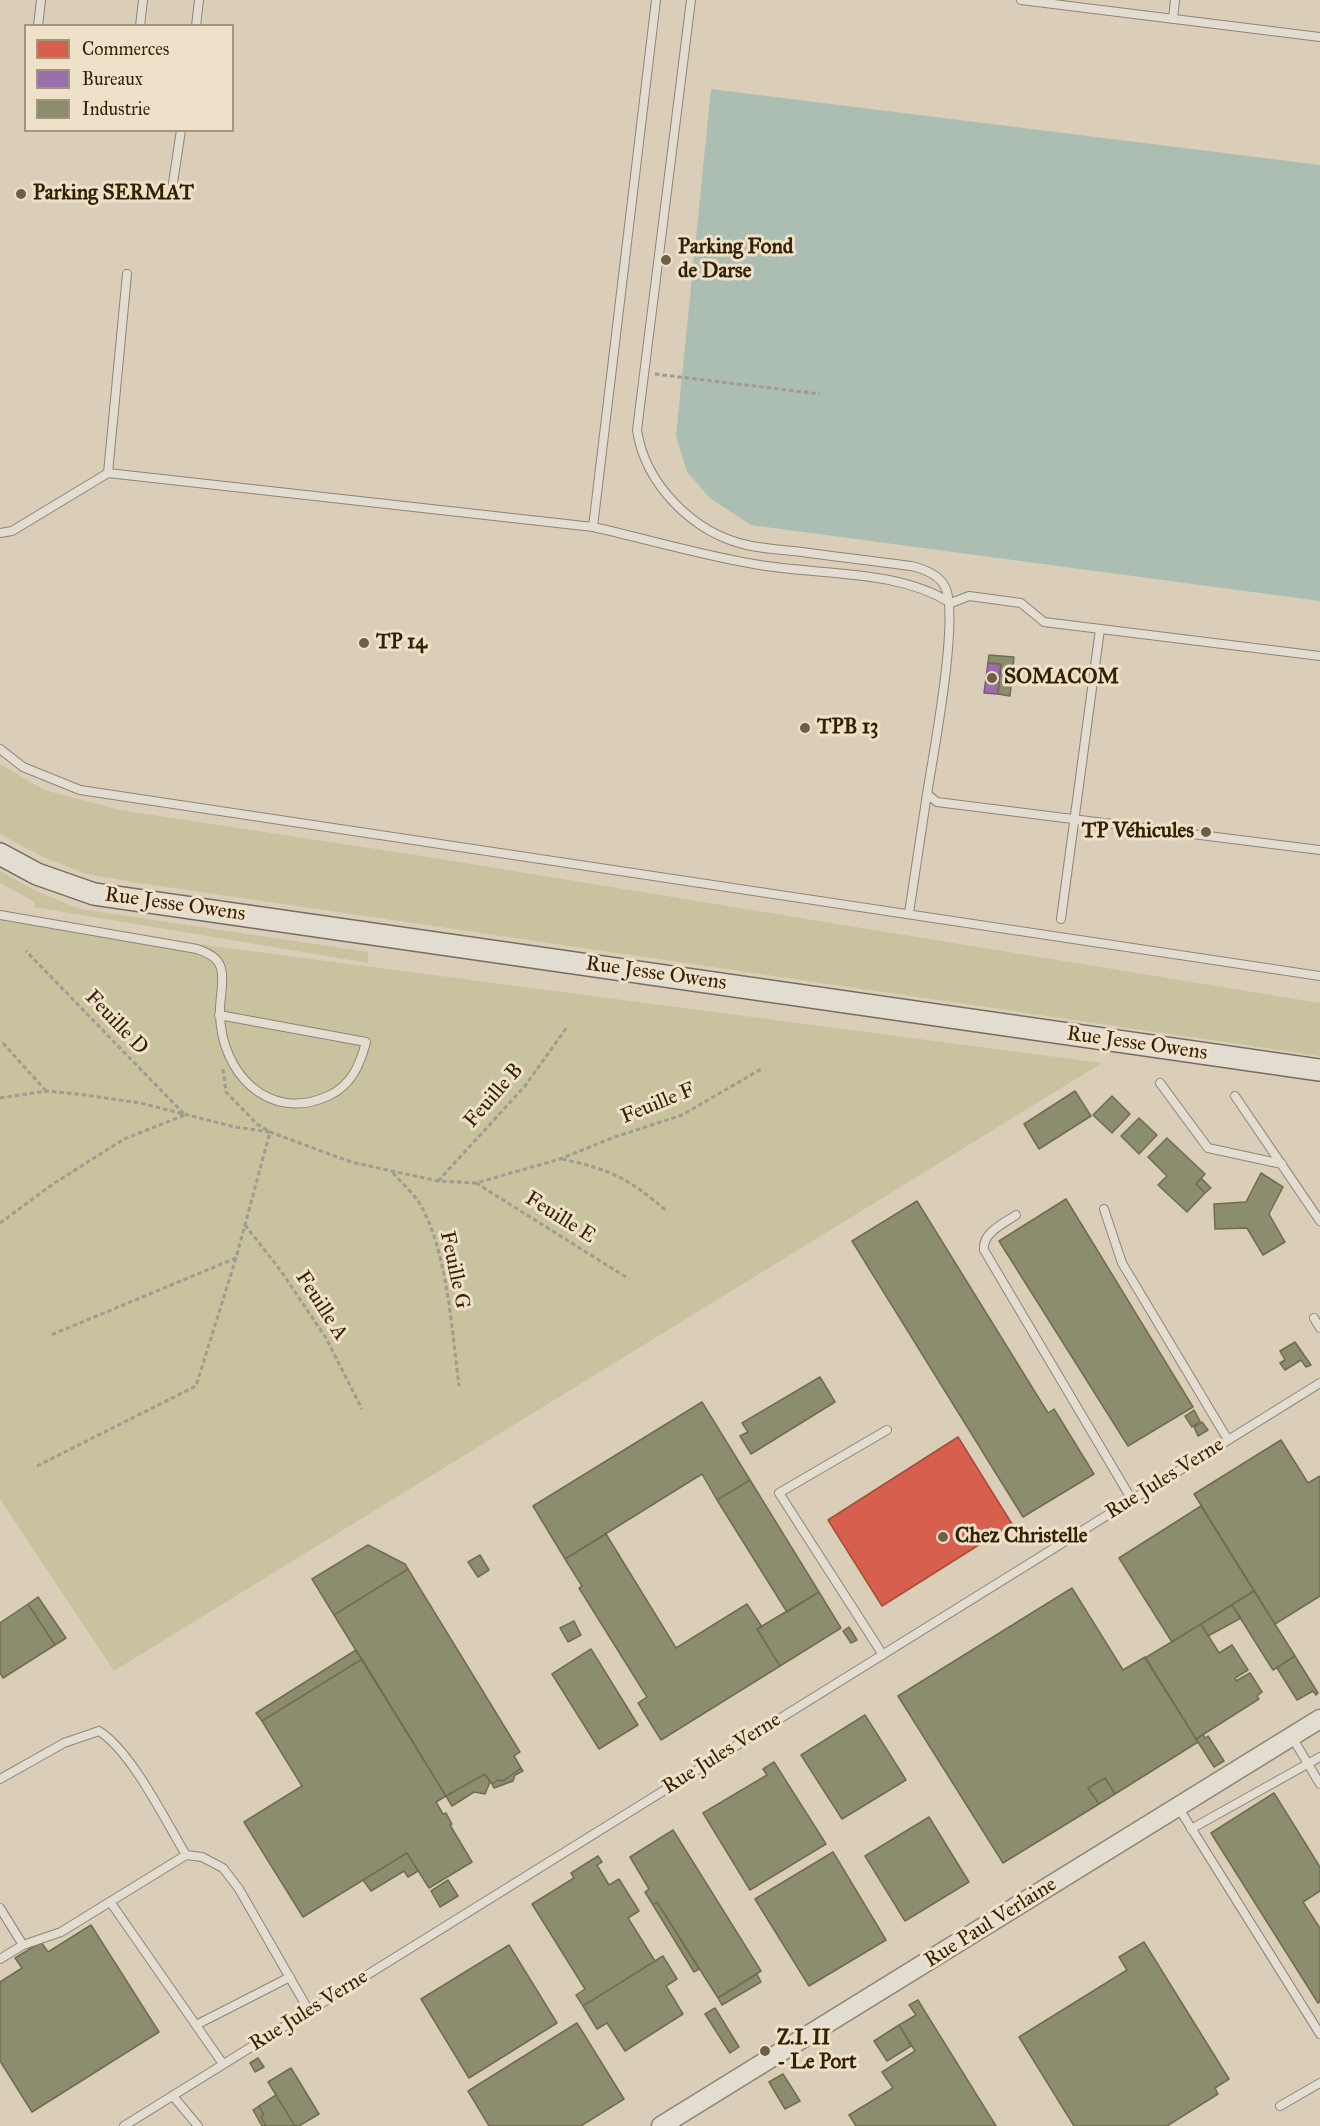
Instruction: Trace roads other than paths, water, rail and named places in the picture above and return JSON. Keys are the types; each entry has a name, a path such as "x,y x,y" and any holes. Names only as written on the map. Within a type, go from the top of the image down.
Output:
{"main road":[{"name":"Rue Jesse Owens","path":"0,854 37,874 94,894 1320,1070"}],"street":[{"name":"Rue Paul Verlaine","path":"662,2126 1320,1719"}],"lane":[{"path":"38,24 40,0"},
{"path":"140,24 143,0"},
{"path":"196,24 199,0"},
{"path":"593,527 656,0"},
{"path":"692,0 637,430 640,450 661,487 684,511 716,534 747,545 911,566 929,571 945,585 951,603 946,665 909,913"},
{"path":"1021,0 1320,37"},
{"path":"1173,19 1175,0"},
{"path":"173,183 181,132"},
{"path":"108,473 128,274"},
{"path":"0,533 12,531 108,473 593,527 755,564 889,581 928,589 951,603"},
{"path":"951,603 969,596 1022,603 1044,622 1320,656"},
{"path":"1061,919 1100,629"},
{"path":"0,749 24,767 80,789 1320,976"},
{"path":"927,794 937,802 1320,850"},
{"path":"0,915 197,949 214,956 221,969 219,1015 224,1044 234,1068 265,1097 285,1103 311,1104 338,1092 359,1067 366,1042 219,1015"},
{"path":"1160,1083 1208,1148 1282,1164"},
{"path":"1235,1096 1320,1221"},
{"path":"1104,1209 1122,1263 1228,1440"},
{"path":"1016,1215 989,1233 983,1243 984,1250 1132,1500"},
{"path":"1314,1318 1320,1328"},
{"name":"Rue Jules Verne","path":"124,2126 1320,1383"},
{"path":"883,1655 779,1493 888,1430"},
{"path":"0,1779 64,1743 99,1731 111,1739 125,1755 186,1855"},
{"path":"1292,1737 1320,1784"},
{"path":"1191,1829 1320,1757"},
{"path":"1178,1807 1320,2034"},
{"path":"0,1959 23,1945 61,1932 186,1855 202,1857 223,1868 239,1889 309,2011"},
{"path":"111,1903 223,2064"},
{"path":"0,1908 23,1945"},
{"path":"196,2025 290,1977"},
{"path":"1280,2106 1320,2083"},
{"path":"172,2096 198,2126"}],"place":[{"name":"Parking SERMAT","path":"21,194"},
{"name":"Parking Fond de Darse","path":"666,260"},
{"name":"TP 14","path":"364,643"},
{"name":"SOMACOM","path":"992,678"},
{"name":"TPB 13","path":"805,728"},
{"name":"TP Véhicules","path":"1206,832"},
{"name":"Chez Christelle","path":"943,1537"},
{"name":"Z.I. II - Le Port","path":"765,2051"}]}
